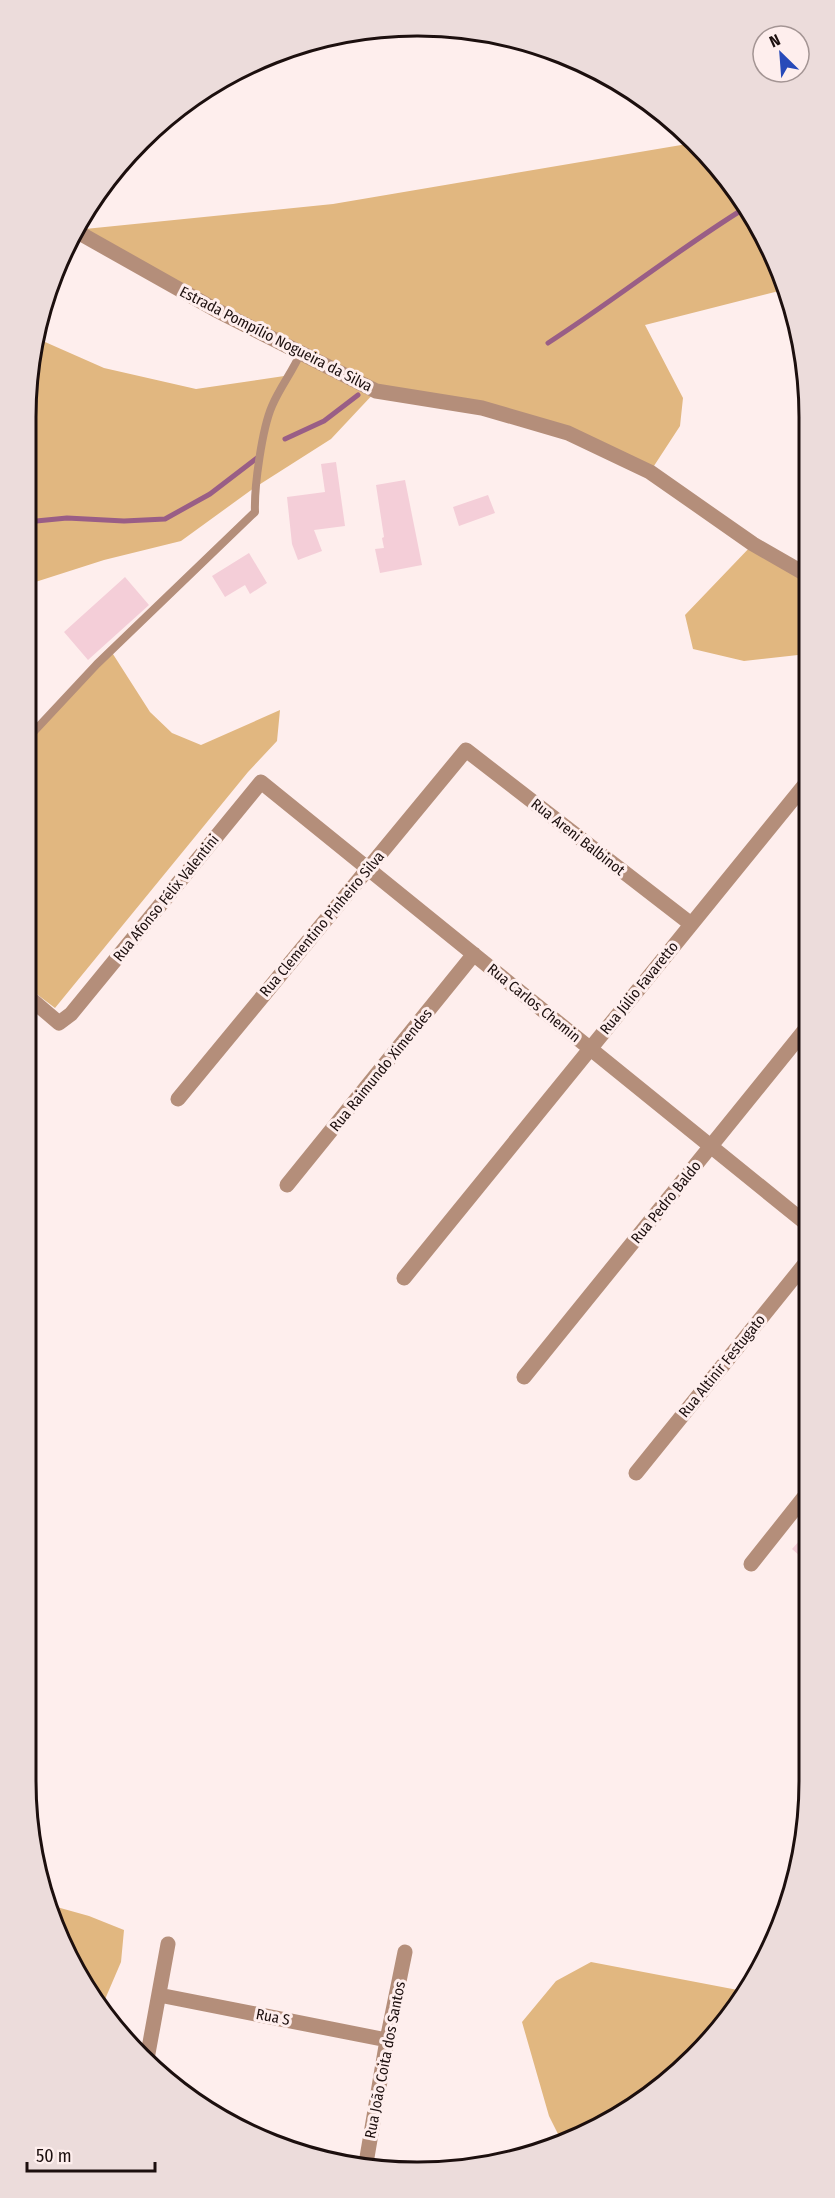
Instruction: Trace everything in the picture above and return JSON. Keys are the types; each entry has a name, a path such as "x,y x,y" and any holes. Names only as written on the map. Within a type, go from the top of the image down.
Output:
{"street":[{"name":"Estrada Pompílio Nogueira da Silva","path":"83,235 216,310 376,392 482,408 568,433 650,472 753,544 799,570"},
{"name":"Rua Clementino Pinheiro Silva","path":"178,1099 466,750"},
{"name":"Rua Areni Balbinot","path":"466,750 690,924"},
{"name":"Rua Carlos Chemin","path":"261,782 799,1217"},
{"name":"Rua Afonso Félix Valentini","path":"36,1003 59,1023 71,1014 261,782"},
{"name":"Rua Júlio Favaretto","path":"404,1278 799,792"},
{"name":"Rua Raimundo Ximendes","path":"287,1185 474,954"},
{"name":"Rua Pedro Baldo","path":"524,1377 799,1037"},
{"name":"Rua Altinir Festugato","path":"636,1473 799,1271"},
{"path":"751,1564 799,1504"},
{"path":"149,2051 168,1944"},
{"name":"Rua João Coita dos Santos","path":"366,2159 405,1952"},
{"name":"Rua S","path":"159,1995 387,2040"}],"lane":[{"path":"36,729 97,664 255,512 254,488 272,406 291,375 301,352"}],"shaded area":[{"path":"683,145 720,185 735,206 760,249 778,291 645,325 683,398 680,426 650,472 568,433 376,391 331,439 254,488 181,541 104,560 36,582 36,418 39,368 43,341 104,368 196,389 291,375 301,352 83,234 86,229 333,204"},
{"path":"753,544 799,570 799,655 744,661 693,649 685,615"},
{"path":"111,651 150,712 172,733 201,745 280,710 277,741 248,772 55,1008 36,994 36,730"},
{"path":"58,1907 89,1916 124,1930 121,1962 105,1999 75,1949"},
{"path":"591,1962 736,1990 704,2032 650,2083 608,2111 558,2135 549,2116 522,2022 556,1981"}],"building":[{"path":"336,462 345,526 314,530 322,551 298,560 292,544 287,497 325,492 321,464"},
{"path":"405,480 422,565 380,573 375,549 384,548 382,538 384,537 376,485"},
{"path":"488,495 495,513 459,526 453,507"},
{"path":"249,553 267,583 250,594 245,585 225,597 212,576"},
{"path":"125,577 149,605 88,660 64,632"},
{"path":"799,1541 799,1555 792,1549"}],"waterway":[{"path":"548,343 739,212"},
{"path":"285,439 324,421 358,395"},
{"path":"36,521 67,518 124,521 165,519 210,494 257,458"}]}
